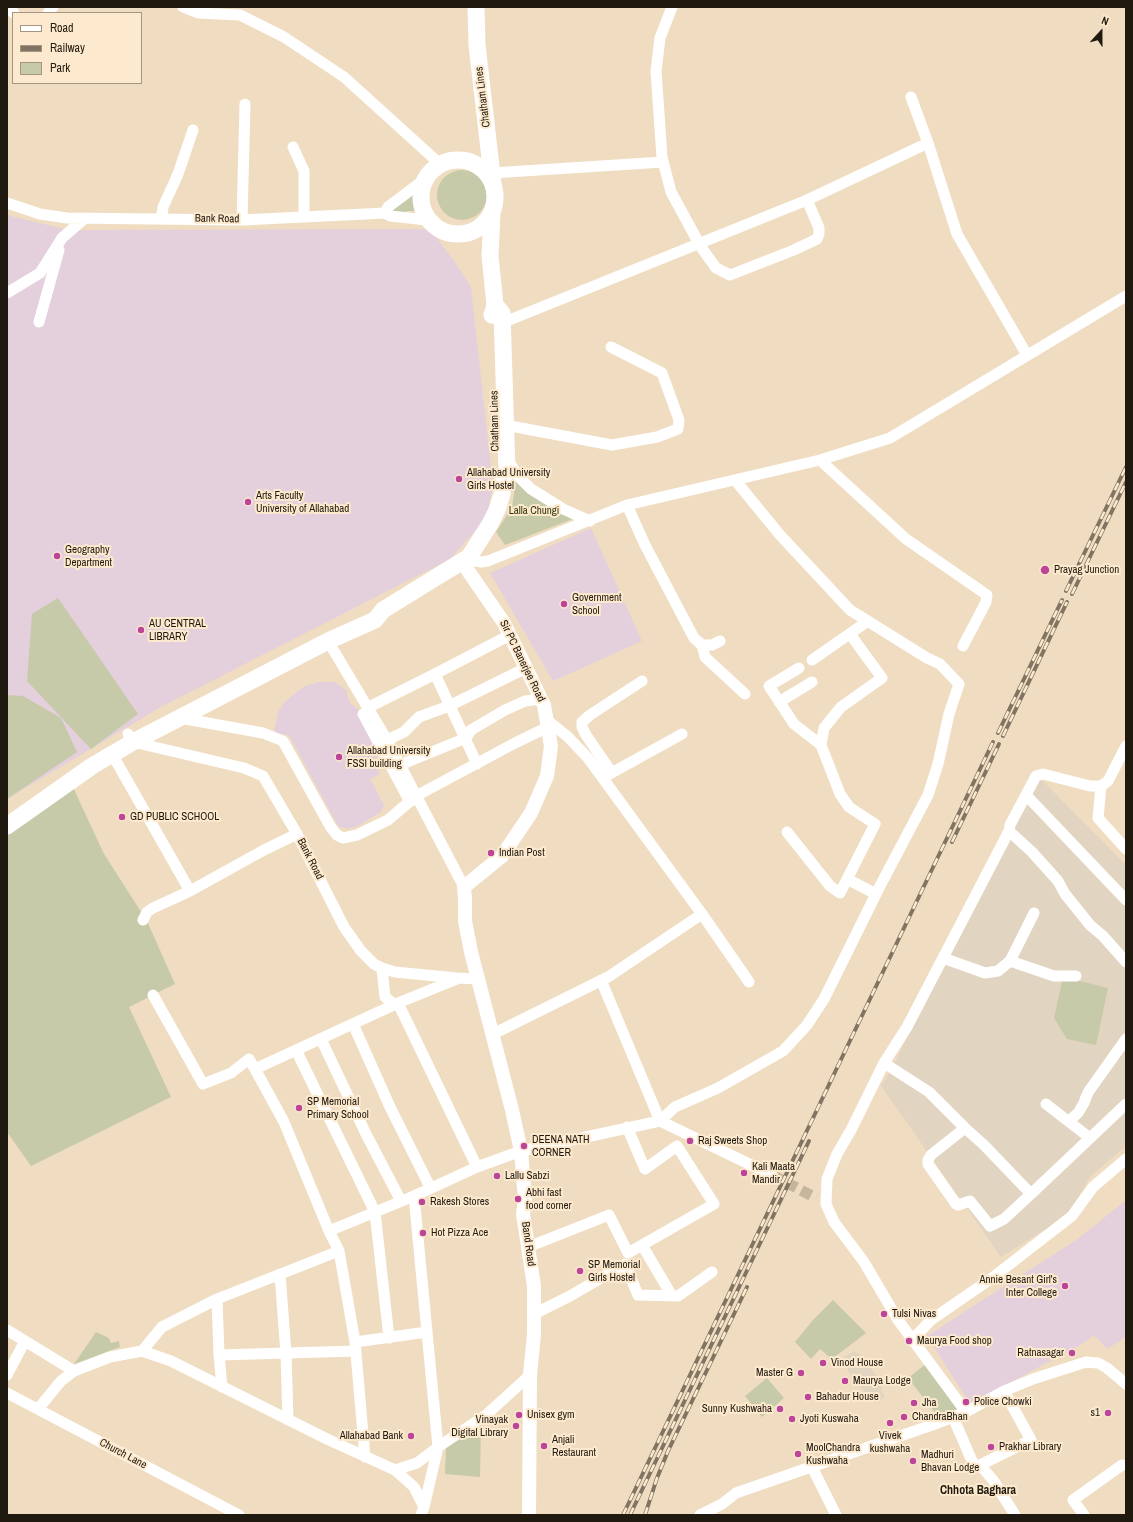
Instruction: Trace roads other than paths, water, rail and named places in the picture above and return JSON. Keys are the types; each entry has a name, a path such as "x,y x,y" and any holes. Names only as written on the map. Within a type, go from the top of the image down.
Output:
{"highway":[{"name":"Chatham Lines","path":"467,7 468,37 480,139 476,155 471,162"},
{"name":"Chatham Lines","path":"476,7 477,46 495,195 495,204 492,213 490,256 495,305 492,313 496,470 503,479"},
{"path":"492,213 484,224 474,231 462,235 449,234 437,228 428,220 422,211 420,200 424,180 431,171 440,164 450,160 471,162 493,180"},
{"name":"Chatham Lines","path":"495,305 502,313 506,471 503,479"},
{"path":"7,814 88,756 180,718 328,641 375,620 383,610 465,560 490,524 497,510 502,494 503,479"},
{"path":"7,826 92,766 112,754 130,738 171,709 369,610 383,610"}],"main road":[{"name":"Sir PC Banerjee Road","path":"464,887 502,856 531,813 547,776 551,746 544,705 510,634 465,560"},
{"path":"464,887 465,921 471,952 479,979"},
{"name":"Band Road","path":"479,979 521,1151 525,1200 524,1214 534,1286 534,1334 530,1375 529,1515"}],"street":[{"path":"183,7 198,13 240,14 284,37 344,77 440,164"},
{"path":"672,7 660,38 656,71 662,157 671,192 699,243 716,268 730,275 787,253 817,239 819,228 807,200"},
{"path":"911,97 928,143 957,234 1027,355"},
{"path":"242,220 245,104"},
{"path":"163,218 163,207 178,174 193,130"},
{"path":"502,323 807,200 928,143"},
{"path":"293,147 304,171 304,216"},
{"path":"493,180 663,162"},
{"path":"385,213 388,207 424,180"},
{"path":"7,214 12,205"},
{"name":"Bank Road","path":"12,205 40,214 67,218 242,220 385,213 390,216 428,220"},
{"path":"7,293 40,273 62,238 85,218"},
{"path":"39,322 62,238"},
{"path":"465,560 475,560 481,562 488,560 628,505 820,460 890,438 1126,296"},
{"path":"505,425 612,445 657,437 678,429 679,420 662,373 611,347"},
{"path":"505,457 519,477 531,489 563,509 590,521"},
{"path":"820,460 906,539 987,595 986,602 963,646"},
{"path":"329,1231 414,1196 430,1187 477,1167 521,1151 660,1121 675,1107 724,1085 783,1051 807,1025 824,999 876,894 928,795 938,764 949,714 959,684 940,664 927,658 850,610 780,535 735,480"},
{"path":"628,505 645,545 680,614 694,638 702,645 705,657 745,694"},
{"path":"812,660 868,621"},
{"path":"367,708 510,634"},
{"path":"821,745 824,728 841,707 882,678 850,634"},
{"path":"328,641 387,740 400,765 413,799"},
{"path":"702,645 720,641"},
{"path":"338,667 464,887"},
{"path":"387,740 404,732 419,717 449,706 526,668"},
{"path":"787,832 830,886 840,893 875,824 849,807 840,794 821,745 794,724 769,686 798,668"},
{"path":"435,674 478,764"},
{"path":"642,681 590,715 582,722 582,726 607,775 748,982"},
{"path":"779,702 812,682"},
{"path":"400,765 466,738 471,730 504,710 525,701 541,699"},
{"path":"180,718 263,733 283,741 330,826 337,835 343,838 357,835 388,820 413,799 478,764 547,724 568,737 607,775"},
{"path":"607,775 682,734"},
{"name":"Bank Road","path":"130,738 244,768 263,776 297,834 344,928 361,951 374,964 395,972 479,979"},
{"path":"834,1222 826,1204 827,1179 837,1154 852,1130 884,1063 908,1027 1036,776 1043,774 1090,786 1101,786 1108,781 1126,746"},
{"path":"112,754 190,891"},
{"path":"1101,786 1098,818 1126,849"},
{"path":"1026,795 1126,900"},
{"path":"1009,831 1032,852 1058,881 1065,894 1090,926 1103,936 1126,962"},
{"path":"143,920 147,912 153,908 190,891 264,850 297,834"},
{"path":"847,880 876,894"},
{"path":"943,958 985,973 998,971 1010,961 1034,913"},
{"path":"493,1034 601,980 702,914"},
{"path":"1010,961 1054,976 1076,976"},
{"path":"382,968 385,997 397,1004 477,1167"},
{"path":"255,1069 457,978"},
{"path":"601,980 660,1121 772,1175"},
{"path":"153,995 203,1084 231,1073 249,1059 284,1122 303,1179 339,1251 356,1347 365,1457"},
{"path":"353,1024 390,1107 430,1187"},
{"path":"321,1039 366,1134 401,1201"},
{"path":"1069,1121 1078,1114 1089,1091 1126,1039"},
{"path":"296,1050 375,1212 389,1338"},
{"path":"884,1063 929,1092 984,1145 1031,1194"},
{"path":"1046,1104 1090,1138"},
{"path":"965,1128 931,1155 928,1160 928,1164 956,1204 958,1205 968,1201 972,1202 990,1226 1004,1218 1031,1194 1126,1104"},
{"path":"528,1247 609,1215 628,1252 714,1204 677,1146 645,1169 627,1127"},
{"path":"913,1339 930,1320 992,1278 1072,1216 1093,1187 1126,1159"},
{"path":"414,1196 438,1447 422,1511"},
{"path":"816,1198 864,1262 887,1302 966,1412"},
{"path":"642,1245 672,1296"},
{"path":"142,1351 162,1327 217,1299 339,1251"},
{"path":"534,1314 570,1296 625,1264 638,1295 678,1296 712,1272"},
{"path":"280,1274 286,1354 288,1420"},
{"path":"217,1299 222,1387"},
{"path":"7,1330 74,1371"},
{"path":"219,1355 286,1354 356,1347 389,1338 427,1332"},
{"path":"7,1375 25,1341"},
{"path":"38,1409 61,1381 74,1371 110,1357 142,1351 171,1361 288,1420 395,1470 414,1487 422,1511"},
{"path":"700,1515 722,1504 736,1494 953,1417 966,1412 1004,1391 1033,1379 1086,1362 1098,1363 1107,1368 1126,1384"},
{"path":"395,1470 417,1463 486,1415 530,1375"},
{"path":"953,1417 975,1465 980,1465 1031,1440 1004,1391"},
{"name":"Church Lane","path":"7,1393 239,1515"},
{"path":"980,1465 1005,1498 1015,1515"},
{"path":"1084,1515 1073,1500 1125,1466"},
{"path":"812,1467 836,1515"}],"tunnel":[{"path":"772,1175 816,1198"}],"railway":[{"path":"1066,591 1126,467"},
{"path":"1072,594 1126,482"},
{"path":"998,733 1062,600"},
{"path":"1003,736 1067,602"},
{"path":"623,1515 993,742"},
{"path":"952,842 999,744"},
{"path":"630,1515 809,1141"},
{"path":"645,1515 657,1478 668,1451 747,1287"}],"place":[{"name":"Allahabad University Girls Hostel","path":"459,479"},
{"name":"Arts Faculty University of Allahabad","path":"248,502"},
{"name":"Geography Department","path":"57,556"},
{"name":"Prayag Junction","path":"1045,570"},
{"name":"Government School","path":"564,604"},
{"name":"AU CENTRAL LIBRARY","path":"141,630"},
{"name":"Allahabad University FSSI building","path":"339,757"},
{"name":"GD PUBLIC SCHOOL","path":"122,817"},
{"name":"Indian Post","path":"491,853"},
{"name":"SP Memorial Primary School","path":"299,1108"},
{"name":"Raj Sweets Shop","path":"690,1141"},
{"name":"DEENA NATH CORNER","path":"524,1146"},
{"name":"Kali Maata Mandir","path":"744,1173"},
{"name":"Lallu Sabzi","path":"497,1176"},
{"name":"Abhi fast food corner","path":"518,1199"},
{"name":"Rakesh Stores","path":"422,1202"},
{"name":"Hot Pizza Ace","path":"423,1233"},
{"name":"SP Memorial Girls Hostel","path":"580,1271"},
{"name":"Annie Besant Girl's Inter College","path":"1065,1286"},
{"name":"Tulsi Nivas","path":"884,1314"},
{"name":"Maurya Food shop","path":"909,1341"},
{"name":"Ratnasagar","path":"1072,1353"},
{"name":"Vinod House","path":"823,1363"},
{"name":"Master G","path":"801,1373"},
{"name":"Maurya Lodge","path":"845,1381"},
{"name":"Bahadur House","path":"808,1397"},
{"name":"Police Chowki","path":"966,1402"},
{"name":"Jha","path":"914,1403"},
{"name":"Sunny Kushwaha","path":"780,1409"},
{"name":"s1","path":"1108,1413"},
{"name":"Unisex gym","path":"519,1415"},
{"name":"ChandraBhan","path":"904,1417"},
{"name":"Jyoti Kuswaha","path":"792,1419"},
{"name":"Vivek kushwaha","path":"890,1423"},
{"name":"Vinayak Digital Library","path":"516,1426"},
{"name":"Allahabad Bank","path":"411,1436"},
{"name":"Anjali Restaurant","path":"544,1446"},
{"name":"Prakhar Library","path":"991,1447"},
{"name":"MoolChandra Kushwaha","path":"798,1454"},
{"name":"Madhuri Bhavan Lodge","path":"913,1461"}],"district":[{"name":"Chhota Baghara","path":"978,1491"}],"park label":[{"name":"Lalla Chungi","path":"534,511"}]}
